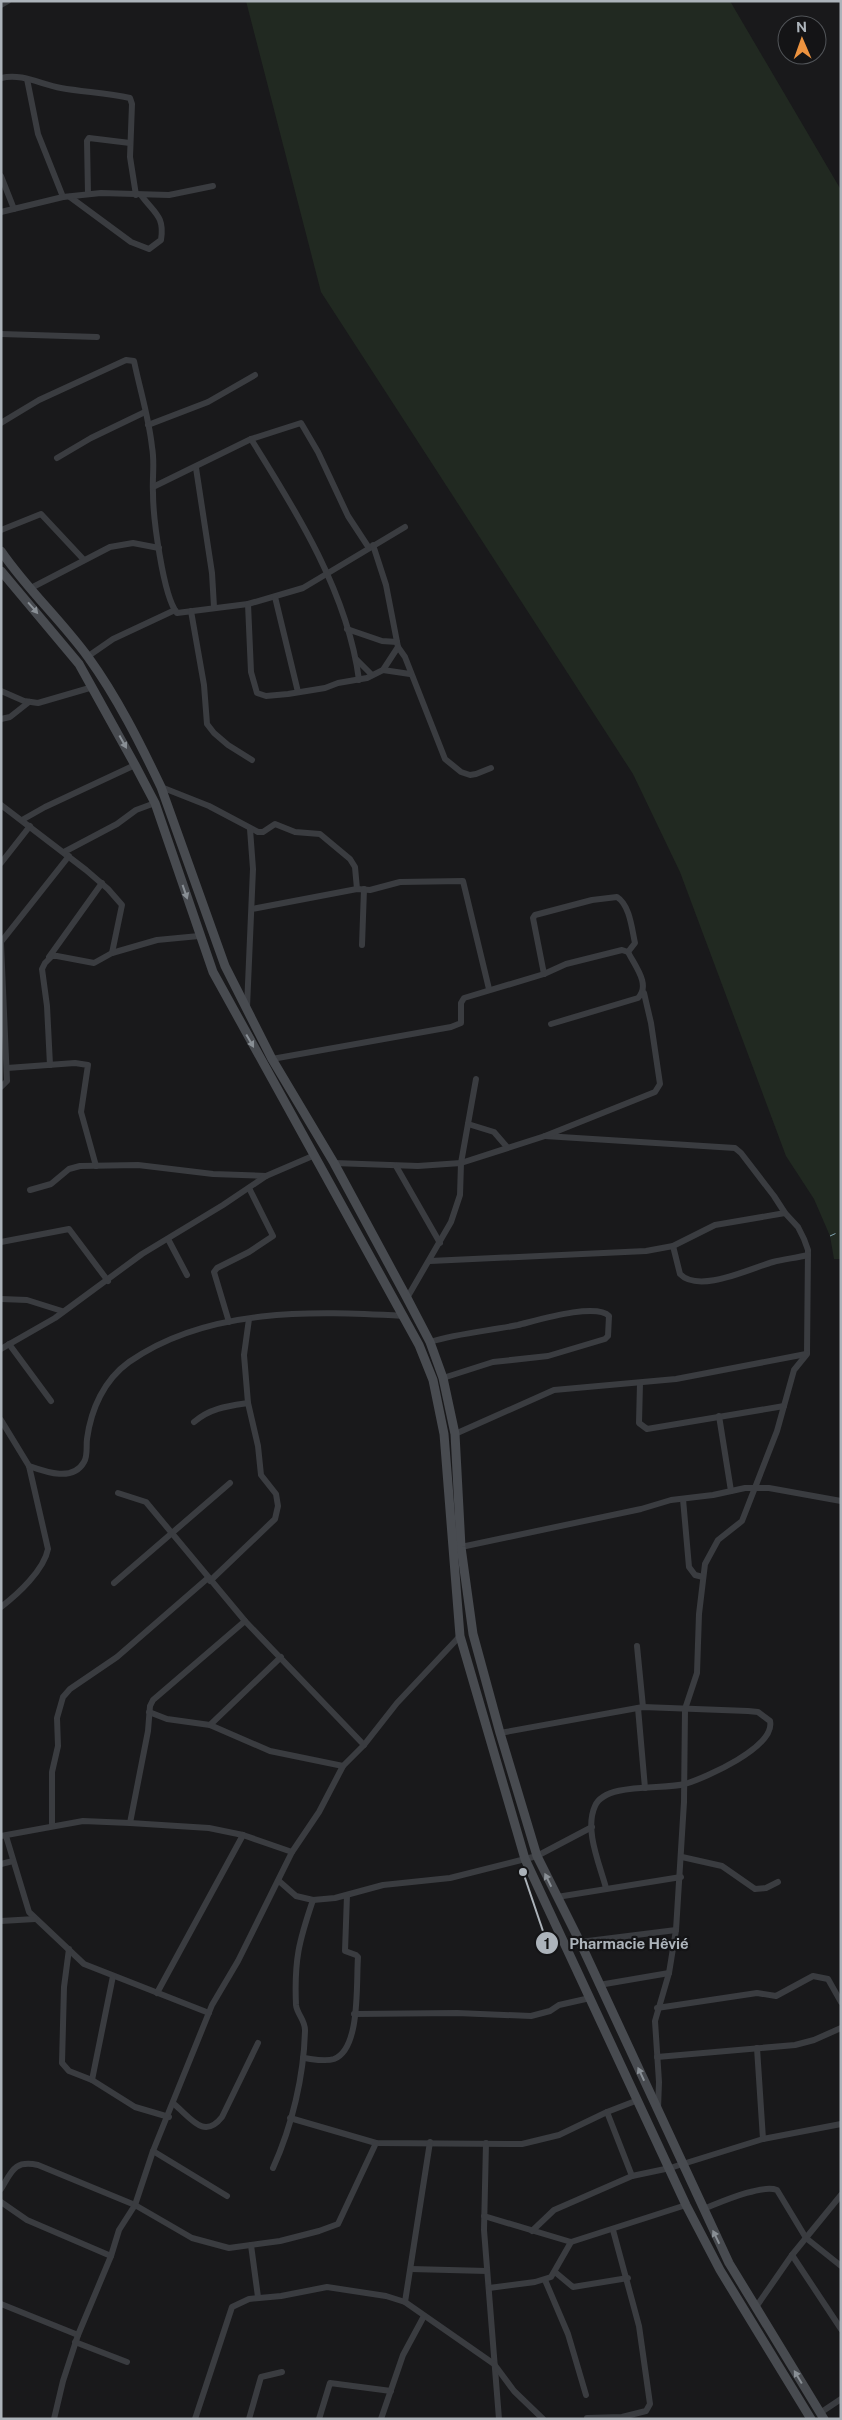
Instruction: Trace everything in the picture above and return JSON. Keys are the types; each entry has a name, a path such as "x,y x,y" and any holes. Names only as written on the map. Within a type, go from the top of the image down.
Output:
{"street":[{"path":"1,5 8,1"},
{"path":"1,78 20,76 63,88 105,92 130,98 132,104 130,142 139,195 161,218 163,228 161,240 149,249 131,242 66,197 38,134 27,79"},
{"path":"88,194 87,141 89,138 130,142"},
{"path":"1,176 14,209"},
{"path":"1,212 66,197 88,194 169,195 213,186"},
{"path":"1,334 97,337"},
{"path":"1,423 39,400 126,360 134,361 148,425 154,467 153,487 160,548 169,597 175,610 182,614 214,607 248,604 303,588 405,526"},
{"path":"148,425 208,402 255,375"},
{"path":"57,458 90,438 145,412"},
{"path":"153,487 196,468 252,439 288,425 303,424 348,516 371,546 386,585 397,645 405,657 410,674 445,759 461,772 470,775 491,768"},
{"path":"252,439 293,507 327,573 347,628 356,659 359,680"},
{"path":"196,468 212,573 214,607"},
{"path":"1,530 41,514 84,560"},
{"path":"31,588 84,560 121,544 160,548"},
{"path":"1,551 88,657 114,697 161,787 224,966 246,1012 334,1163 430,1342 443,1378 455,1434 462,1547 473,1634 537,1856 580,1942 729,2263 822,2416 841,2399"},
{"path":"1,571 70,653 93,687 135,765 154,803 213,972 239,1022 404,1316 433,1380 444,1434 460,1636 525,1859 686,2205 725,2279 811,2419"},
{"path":"275,597 298,692"},
{"path":"248,604 251,672 257,693 266,696 298,692 372,676 382,670 397,645"},
{"path":"88,657 114,639 175,610"},
{"path":"191,611 204,685 207,724 228,745 252,760"},
{"path":"347,628 397,645"},
{"path":"356,659 372,676"},
{"path":"382,670 410,674"},
{"path":"1,691 29,702 38,702 93,687"},
{"path":"1,719 10,717 29,702"},
{"path":"22,820 45,807 135,765"},
{"path":"161,787 209,806 261,833 275,824 295,832 320,834 350,859 355,867 361,889 362,945"},
{"path":"1,1087 7,1081 7,1068 1,943 67,854 117,824 136,810 154,803"},
{"path":"1,805 67,854 102,883 122,905 112,953"},
{"path":"1,863 30,826"},
{"path":"246,1012 253,869 250,828"},
{"path":"252,909 400,882 464,881 490,989"},
{"path":"50,1065 47,1006 42,969 102,883"},
{"path":"544,974 532,918 536,915 564,907 592,900 618,897 622,899 635,943 628,952"},
{"path":"48,958 57,956 94,963 112,953 157,940 199,936"},
{"path":"272,1059 381,1041 458,1025 462,1018 461,1000 490,989 544,974 583,959 622,950 628,952 643,980 660,1084 655,1092 546,1136 462,1163 396,1166 345,1162 334,1163"},
{"path":"551,1024 638,998 644,993"},
{"path":"7,1068 88,1065 82,1112 96,1166"},
{"path":"408,1298 451,1222 460,1195 462,1163 476,1079"},
{"path":"468,1124 494,1132 507,1147"},
{"path":"546,1136 735,1148 741,1152 785,1213 798,1227 804,1239 808,1255 807,1354 794,1370 777,1431 742,1521 718,1540 707,1558 703,1577 697,1672 685,1709 682,1857 676,1930 669,1973 657,2008 655,2031 659,2082 658,2110"},
{"path":"1,1349 55,1318 62,1311 108,1281 142,1254 266,1176 315,1155"},
{"path":"30,1190 51,1184 69,1169 96,1166 138,1165 213,1174 266,1176"},
{"path":"396,1166 440,1243"},
{"path":"229,1322 214,1272 216,1268 249,1252 273,1236 248,1188"},
{"path":"430,1261 558,1257 646,1251 673,1246 716,1225 785,1213"},
{"path":"1,1242 69,1229 108,1281"},
{"path":"168,1239 187,1275"},
{"path":"673,1246 680,1274 690,1280 708,1281 732,1276 773,1262 808,1255"},
{"path":"1,1300 27,1300 62,1311"},
{"path":"29,1466 54,1474 73,1472 84,1462 91,1418 101,1393 116,1371 166,1340 229,1322 317,1312 404,1316"},
{"path":"430,1342 457,1334 580,1312 604,1312 609,1316 608,1336 605,1339 548,1356 493,1362 443,1378"},
{"path":"52,1826 52,1772 58,1746 57,1718 63,1697 70,1689 117,1657 209,1580 274,1519 277,1513 276,1494 260,1470 258,1446 248,1403 244,1354 249,1319"},
{"path":"9,1344 51,1401"},
{"path":"455,1434 554,1390 640,1383 714,1372 807,1354"},
{"path":"640,1383 639,1423 647,1429 784,1406"},
{"path":"194,1422 204,1413 222,1406 248,1403"},
{"path":"719,1416 731,1491"},
{"path":"1,1420 29,1466 48,1549 46,1557 32,1576 1,1608"},
{"path":"114,1583 230,1483"},
{"path":"462,1547 683,1499 755,1487 829,1497 841,1501"},
{"path":"118,1494 146,1502 209,1580 364,1745"},
{"path":"683,1499 689,1567 695,1575 703,1577"},
{"path":"130,1823 148,1731 149,1712 153,1700 245,1620"},
{"path":"54,2419 63,2381 78,2335 111,2256 119,2230 135,2205 153,2151 174,2104 209,2013 279,1881 292,1852 319,1812 343,1766 364,1745 397,1703 460,1636"},
{"path":"637,1646 645,1788"},
{"path":"210,1725 281,1657"},
{"path":"500,1733 640,1708 758,1712 766,1717 770,1724 766,1735 743,1757 684,1784 606,1794 594,1807 592,1827 606,1888"},
{"path":"149,1712 167,1719 210,1725 270,1751 343,1766"},
{"path":"209,2013 84,1964 35,1919 25,1905 4,1836 82,1821 130,1823 209,1828 243,1835 292,1852"},
{"path":"279,1881 296,1896 313,1900 347,1895 383,1886 450,1878 537,1856 592,1827"},
{"path":"157,1993 243,1835"},
{"path":"682,1857 722,1866 755,1890 766,1888 778,1882"},
{"path":"1,1864 12,1861"},
{"path":"557,1898 606,1888 681,1877"},
{"path":"303,2058 332,2060 342,2054 353,2036 358,1958 356,1955 345,1951 347,1895"},
{"path":"274,2168 283,2147 303,2058 304,2025 297,2008 296,1954 313,1900"},
{"path":"1,1921 35,1919"},
{"path":"580,1942 676,1930"},
{"path":"69,1949 64,1987 62,2060 69,2071 92,2080 135,2106 169,2116"},
{"path":"599,1985 669,1973"},
{"path":"92,2080 113,1976"},
{"path":"657,2008 757,1993 776,1996 812,1976 828,1979 841,2002"},
{"path":"354,2014 457,2012 531,2016 590,1998"},
{"path":"657,2057 804,2043 841,2028"},
{"path":"174,2104 201,2126 209,2128 215,2126 222,2117 258,2043"},
{"path":"757,2048 763,2139"},
{"path":"290,2118 376,2143 522,2144 559,2135 606,2112 638,2100"},
{"path":"606,2112 632,2176"},
{"path":"532,2231 554,2210 632,2176 670,2168 763,2139 841,2124"},
{"path":"405,2302 430,2142"},
{"path":"1,2189 12,2170 27,2163 38,2165 135,2205 192,2238 229,2248 280,2241 334,2227 338,2224 376,2143"},
{"path":"486,2143 484,2216 498,2419"},
{"path":"153,2151 227,2196"},
{"path":"703,2209 737,2196 773,2188 777,2190 806,2238 841,2266"},
{"path":"756,2307 792,2255 841,2195"},
{"path":"1,2202 27,2220 111,2256"},
{"path":"484,2216 571,2242 686,2205"},
{"path":"587,2418 622,2418 646,2411 650,2399 639,2326 628,2278 613,2230"},
{"path":"489,2288 545,2280 555,2272 571,2242"},
{"path":"251,2245 258,2297"},
{"path":"792,2255 841,2329"},
{"path":"411,2269 487,2271"},
{"path":"555,2272 573,2287 628,2278"},
{"path":"545,2280 568,2334 586,2395"},
{"path":"194,2419 232,2306 235,2303 258,2297 281,2296 326,2287 386,2296 405,2302 448,2330 494,2364 514,2391 543,2419"},
{"path":"1,2304 78,2335"},
{"path":"381,2419 403,2355 424,2316"},
{"path":"76,2342 128,2362"},
{"path":"249,2419 261,2377 282,2372"},
{"path":"319,2419 330,2383 391,2391"}],"shaded area":[{"path":"246,1 730,1 841,190 841,1259 834,1259 830,1236 814,1199 786,1156 680,872 633,774 321,292"}],"ferry route":[{"path":"830,1236 841,1231"}],"place":[{"name":"Pharmacie Hêvié","path":"523,1872"}]}
